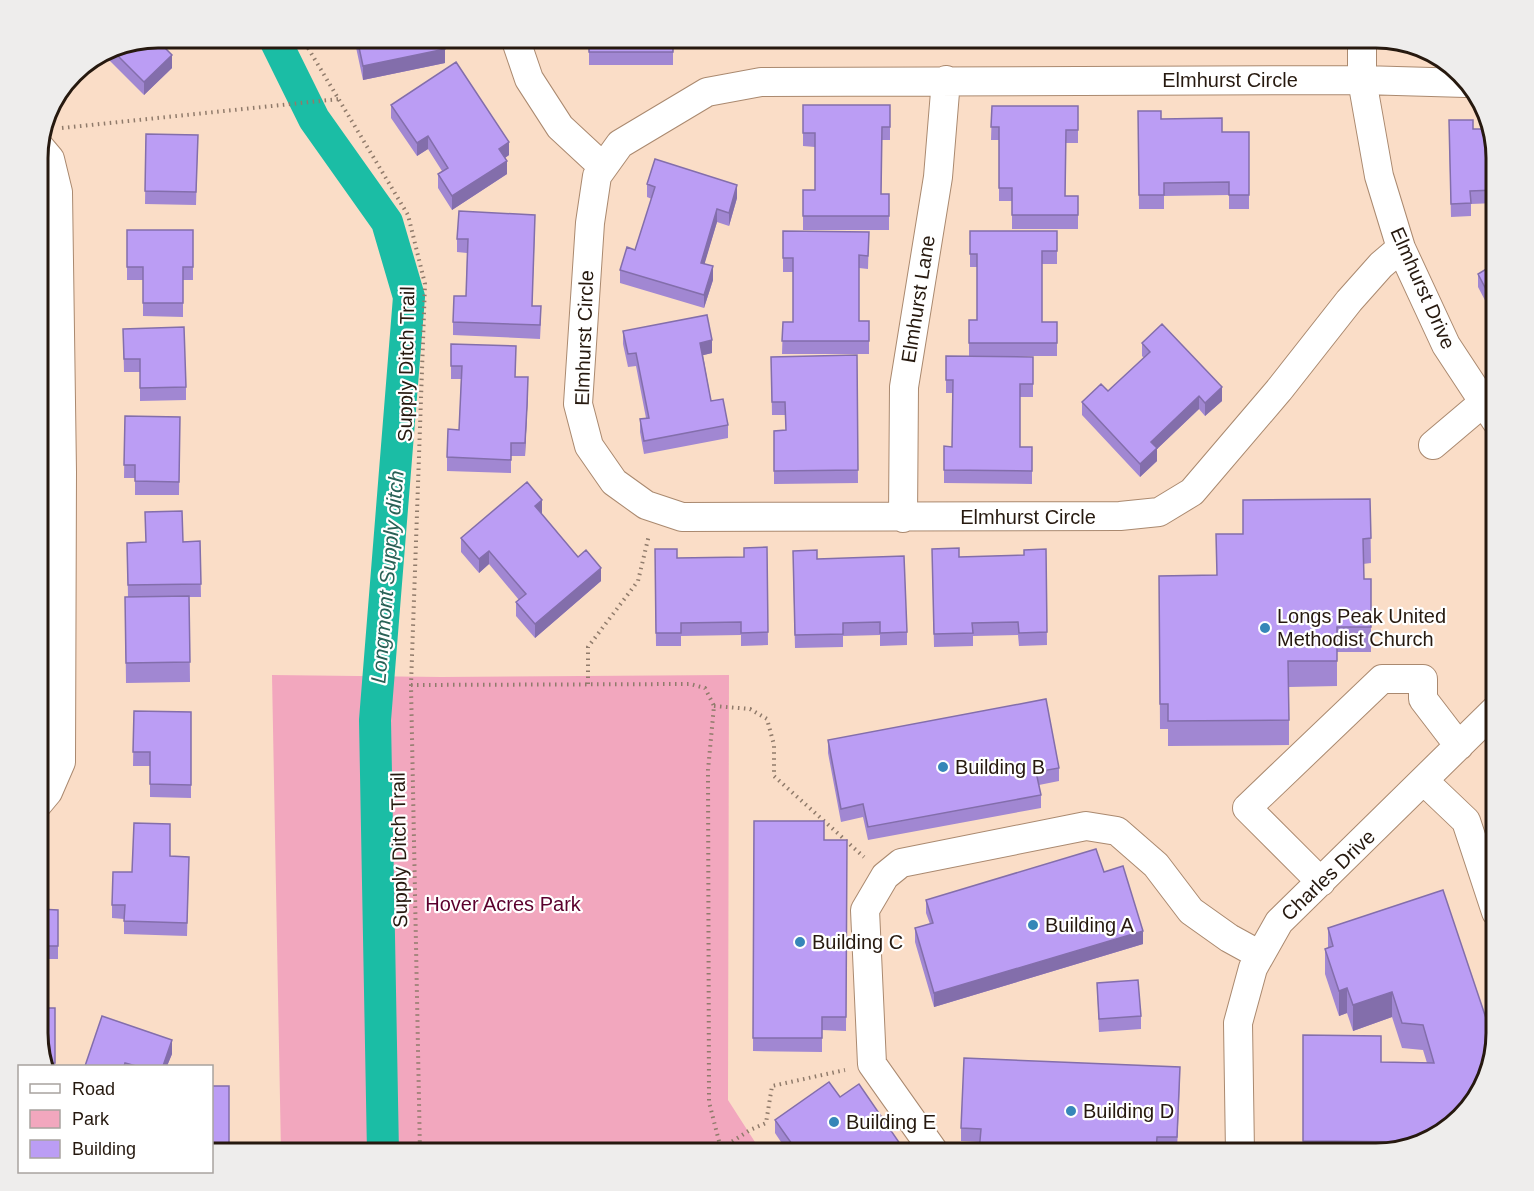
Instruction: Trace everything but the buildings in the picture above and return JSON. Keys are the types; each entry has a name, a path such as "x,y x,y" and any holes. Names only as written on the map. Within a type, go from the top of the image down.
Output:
{"street":[{"path":"518,48 529,79 560,127 602,166"},
{"name":"Elmhurst Drive","path":"1362,48 1362,80 1379,176 1401,248 1446,345 1486,404"},
{"name":"Elmhurst Lane","path":"903,518 904,387 938,177 946,80"},
{"name":"Elmhurst Circle","path":"1401,248 1381,265 1349,301 1279,390 1192,492 1159,512 1120,516 682,517 646,505 614,482 589,446 578,404 590,223 597,176 620,144 707,92 761,82 1362,80 1457,83"},
{"path":"48,147 58,192 50,472 61,762 48,792"},
{"path":"1433,445 1486,414"},
{"path":"1321,882 1247,808 1382,679 1423,679 1423,699 1459,746"},
{"name":"Charles Drive","path":"1240,1143 1238,1023 1253,968 1279,922 1486,720"},
{"path":"1424,781 1466,821 1486,880"},
{"path":"927,1143 872,1064 865,910 885,876 901,863 1086,826 1117,831 1156,865 1191,911 1229,938 1260,955"}],"path":[{"name":"Supply Ditch Trail","path":"308,48 408,215 425,284 411,685 420,1143"},
{"path":"50,137 339,99"},
{"path":"588,684 588,647 638,581 655,508"},
{"path":"411,685 690,684 705,688 714,706 708,770 708,1102 720,1143"},
{"path":"714,706 750,709 767,719 774,745 774,776 885,876"},
{"path":"729,1143 766,1123 772,1086 872,1064"}],"green space":[{"name":"Hover Acres Park","path":"272,675 441,677 729,675 728,1100 756,1143 281,1143"}],"waterway":[{"name":"Longmont Supply ditch","path":"279,48 314,119 387,222 409,297 375,720 383,1143"}],"place":[{"name":"Longs Peak United Methodist Church","path":"1265,628"},
{"name":"Building B","path":"943,767"},
{"name":"Building A","path":"1033,925"},
{"name":"Building C","path":"800,942"},
{"name":"Building D","path":"1071,1111"},
{"name":"Building E","path":"834,1122"}]}
